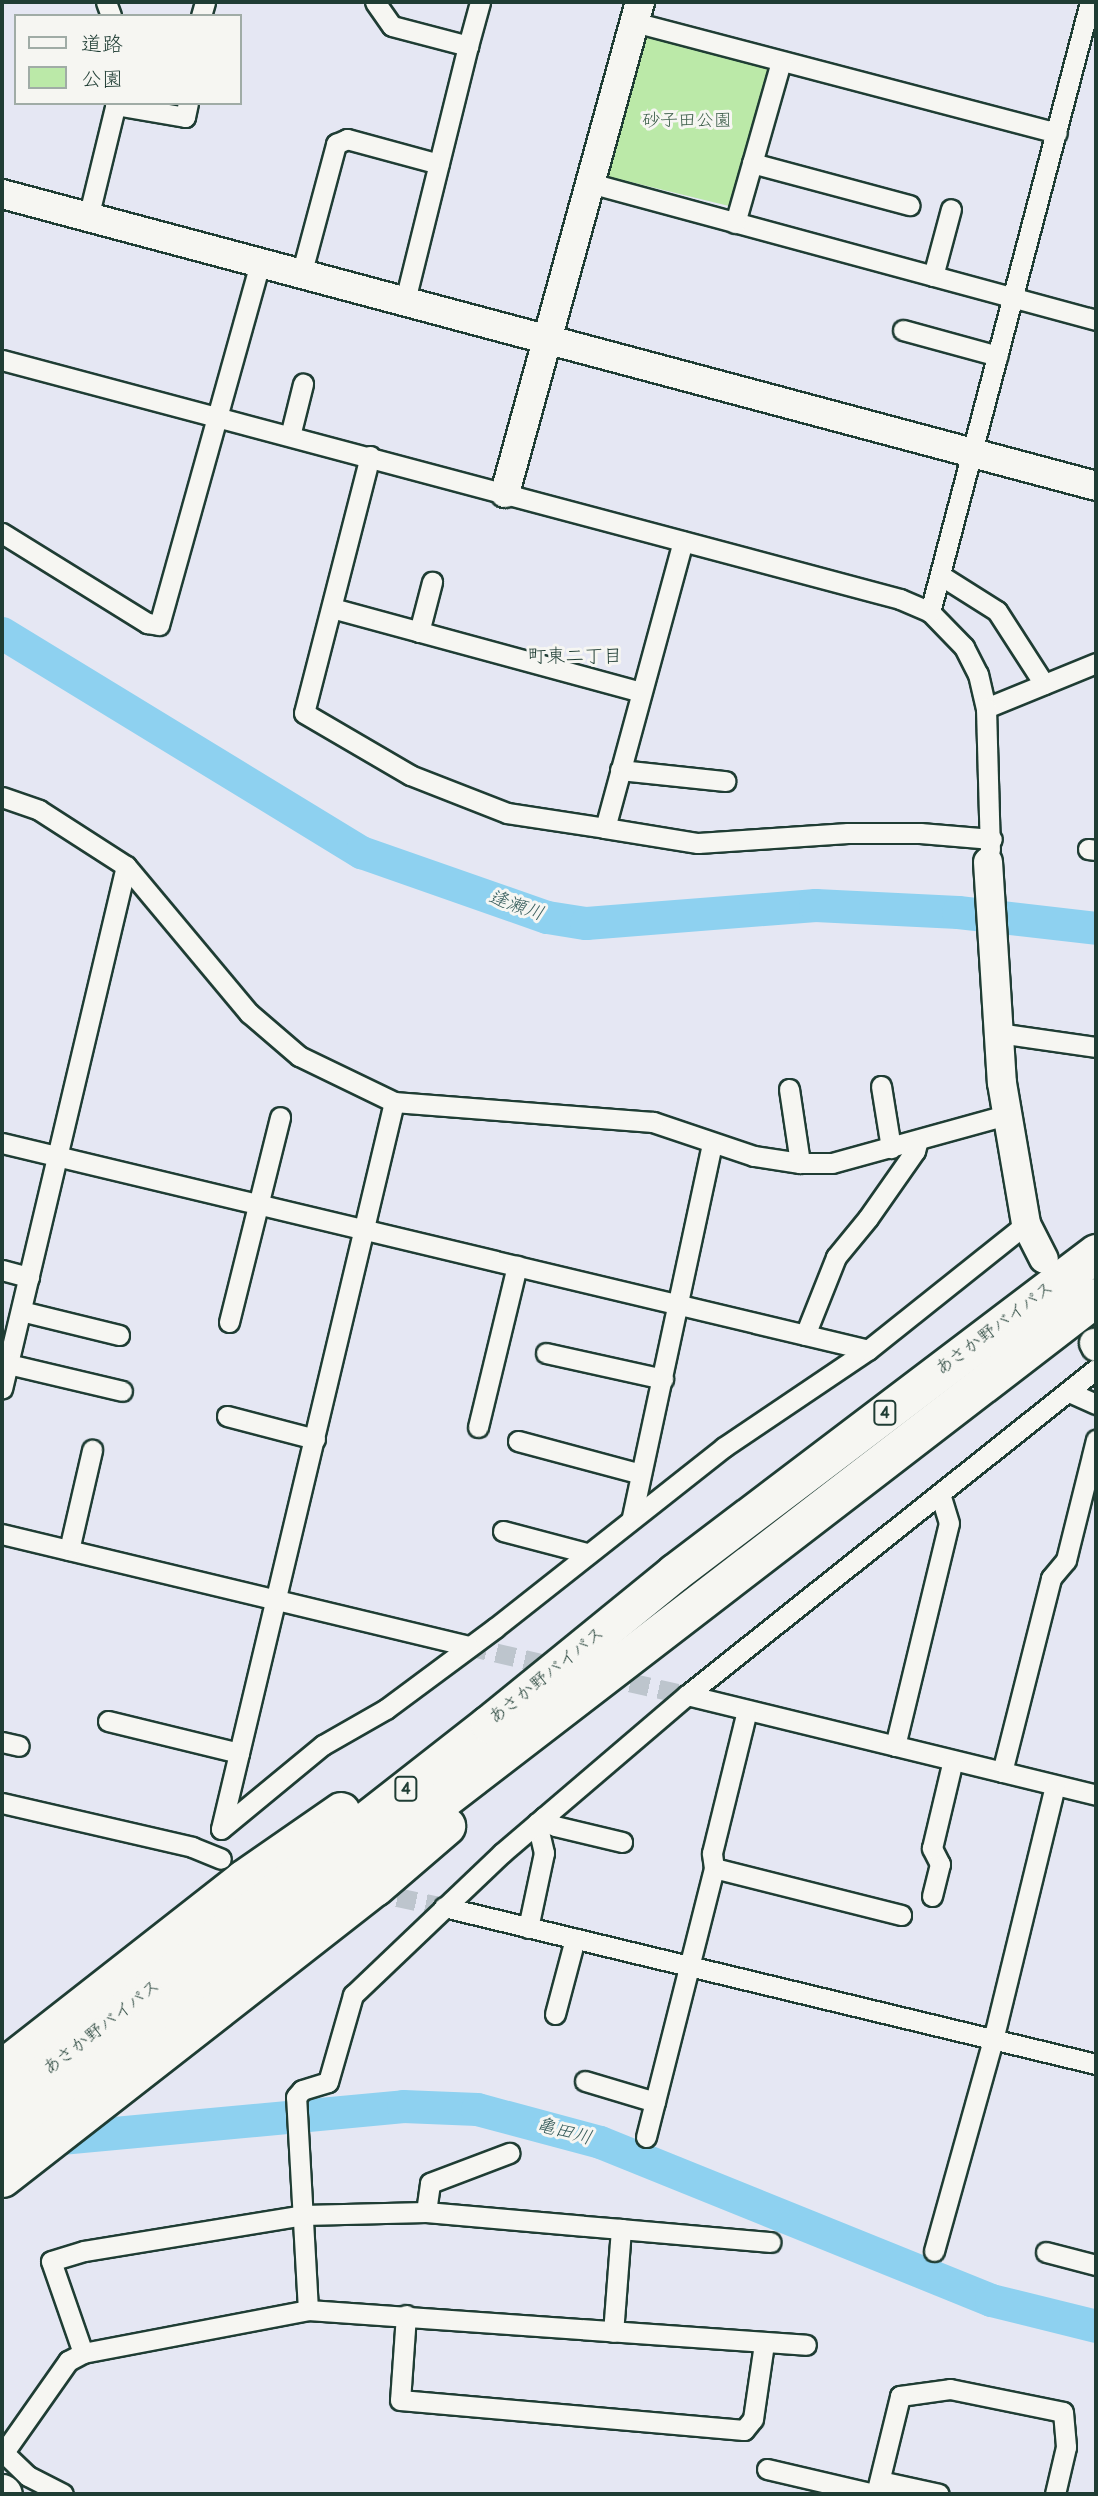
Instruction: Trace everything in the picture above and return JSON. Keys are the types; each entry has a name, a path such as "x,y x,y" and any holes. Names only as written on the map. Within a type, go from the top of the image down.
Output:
{"highway":[{"name":"あさか野バイパス","path":"2,2140 144,2014 674,1573 1096,1253"},
{"name":"あさか野バイパス","path":"2,2105 144,2014 583,1695 1096,1297"},
{"path":"2,2068 243,1879 674,1573"},
{"path":"2,2178 375,1887 533,1751 583,1695"}],"street":[{"path":"375,2 391,26 468,46"},
{"path":"405,300 480,2"},
{"path":"930,612 1090,2"},
{"path":"505,493 637,12 781,61 1057,133"},
{"path":"735,223 781,61"},
{"path":"88,218 116,105"},
{"path":"121,105 185,117 188,105"},
{"path":"301,275 336,144 347,139 439,164"},
{"path":"752,163 909,205"},
{"path":"590,183 1096,320"},
{"path":"2,194 1096,486"},
{"path":"933,276 951,209"},
{"path":"2,533 147,623 159,625 260,264"},
{"path":"903,330 998,356"},
{"path":"2,360 900,599 930,612 972,660 986,708 993,964 1006,1115 1026,1224 1044,1259"},
{"path":"290,436 303,384"},
{"path":"370,456 304,713 410,775 507,813 698,843 848,833 920,833 990,851"},
{"path":"605,828 683,541"},
{"path":"940,575 997,611 1044,684"},
{"path":"419,632 432,582"},
{"path":"331,608 641,692"},
{"path":"986,708 1096,663"},
{"path":"620,770 725,781"},
{"path":"2,797 38,810 126,866 249,1013 299,1056 394,1102 554,1118 601,1115 653,1122 712,1143 800,1163 832,1163 1006,1115"},
{"path":"2,1389 14,1317 29,1277 126,866"},
{"path":"998,1033 1096,1047"},
{"path":"881,1086 891,1147"},
{"path":"789,1089 800,1163"},
{"path":"221,1829 366,1230 394,1102"},
{"path":"229,1322 280,1117"},
{"path":"805,1335 836,1257 868,1218 915,1151 918,1140"},
{"path":"2,1143 868,1350"},
{"path":"632,1517 680,1305 712,1143"},
{"path":"192,1847 221,1829 323,1745 386,1709 724,1447 868,1350 1026,1224"},
{"path":"478,1427 517,1266"},
{"path":"2,1270 29,1277"},
{"path":"14,1317 119,1335"},
{"path":"546,1353 663,1379"},
{"path":"308,2310 297,2093 328,2082 353,1995 540,1820 687,1696 1069,1392 1095,1353"},
{"path":"8,1364 122,1391"},
{"path":"1069,1392 1096,1404"},
{"path":"226,1416 315,1439"},
{"path":"1002,1772 1051,1578 1066,1560 1096,1440"},
{"path":"518,1441 641,1474"},
{"path":"69,1550 92,1450"},
{"path":"895,1746 949,1523 940,1494"},
{"path":"503,1531 587,1553"},
{"path":"2,1534 468,1646"},
{"path":"687,1696 1096,1795"},
{"path":"646,2137 715,1868 712,1853 747,1710"},
{"path":"108,1721 239,1753"},
{"path":"932,1896 940,1864 932,1848 953,1760"},
{"path":"934,2251 993,2040 1055,1786"},
{"path":"2,1803 192,1847 221,1859"},
{"path":"540,1820 622,1842"},
{"path":"528,1928 544,1853 540,1820"},
{"path":"715,1868 901,1915"},
{"path":"444,1907 1096,2064"},
{"path":"555,2014 575,1939"},
{"path":"585,2081 655,2102"},
{"path":"426,2212 430,2183 509,2153"},
{"path":"83,2353 51,2262 84,2251 303,2215 426,2212 770,2242"},
{"path":"613,2332 621,2229"},
{"path":"1046,2252 1096,2265"},
{"path":"63,2494 28,2476 3,2454 68,2361 83,2353 308,2310 806,2345"},
{"path":"406,2315 400,2400 674,2425 744,2430 753,2419 764,2344"},
{"path":"877,2490 900,2396 950,2389 1063,2412 1066,2447 1055,2494"},
{"path":"767,2469 877,2490 939,2494"}],"green space":[{"name":"砂子田公園","path":"645,37 769,65 729,206 606,176"}],"waterway":[{"name":"逢瀬川","path":"2,633 361,852 547,917 586,923 815,905 958,912 1096,928"},
{"name":"亀田川","path":"39,2140 403,2106 477,2109 600,2142 991,2300 1096,2326"}],"tunnel":[{"path":"468,1646 559,1667"},
{"path":"602,1676 687,1695"},
{"path":"369,1891 444,1907"}],"district":[{"name":"町東二丁目","path":"575,657"}]}
